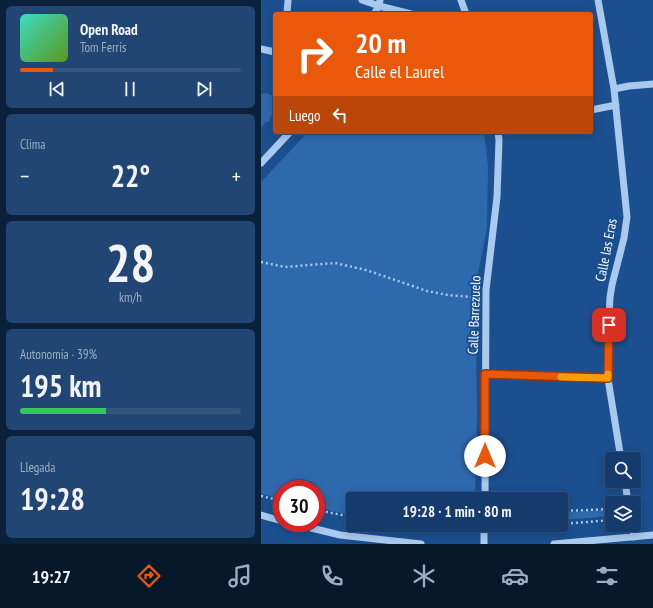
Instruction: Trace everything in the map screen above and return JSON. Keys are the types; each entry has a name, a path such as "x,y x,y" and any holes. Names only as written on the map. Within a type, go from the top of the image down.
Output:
{"street":[{"path":"287,12 289,0"},
{"path":"362,0 379,3 405,12"},
{"path":"461,0 465,12"},
{"name":"Calle las Eras","path":"598,0 614,89 627,217 624,238 610,297 608,339 608,378 620,452"},
{"path":"261,49 273,52"},
{"path":"614,89 653,84"},
{"path":"593,110 616,105"},
{"path":"261,163 288,134"},
{"name":"Calle Barrezuelo","path":"485,492 486,290 497,197 498,134"},
{"path":"485,374 608,378"},
{"path":"261,515 273,518"},
{"path":"325,531 340,535 421,544"},
{"path":"484,532 484,544"},
{"path":"633,532 634,537"},
{"path":"554,544 653,535"}],"path":[{"path":"261,262 285,267 335,263 366,270 427,291 448,295 486,298"},
{"path":"261,496 273,499"},
{"path":"568,511 605,508"},
{"path":"325,512 346,516"},
{"path":"568,523 605,521"}],"shaded area":[{"path":"266,93 273,96 273,111 269,122 266,122 261,128 261,94"},
{"path":"306,134 484,134 488,166 487,228 475,289 477,413 475,492 346,492 346,514 325,510 325,480 273,480 273,497 261,494 261,182"},
{"path":"605,510 605,517 568,519 568,512"}],"slow traffic":[{"path":"561,377 608,378 608,374"}],"route":[{"path":"485,456 485,374 608,378 609,325"}]}
